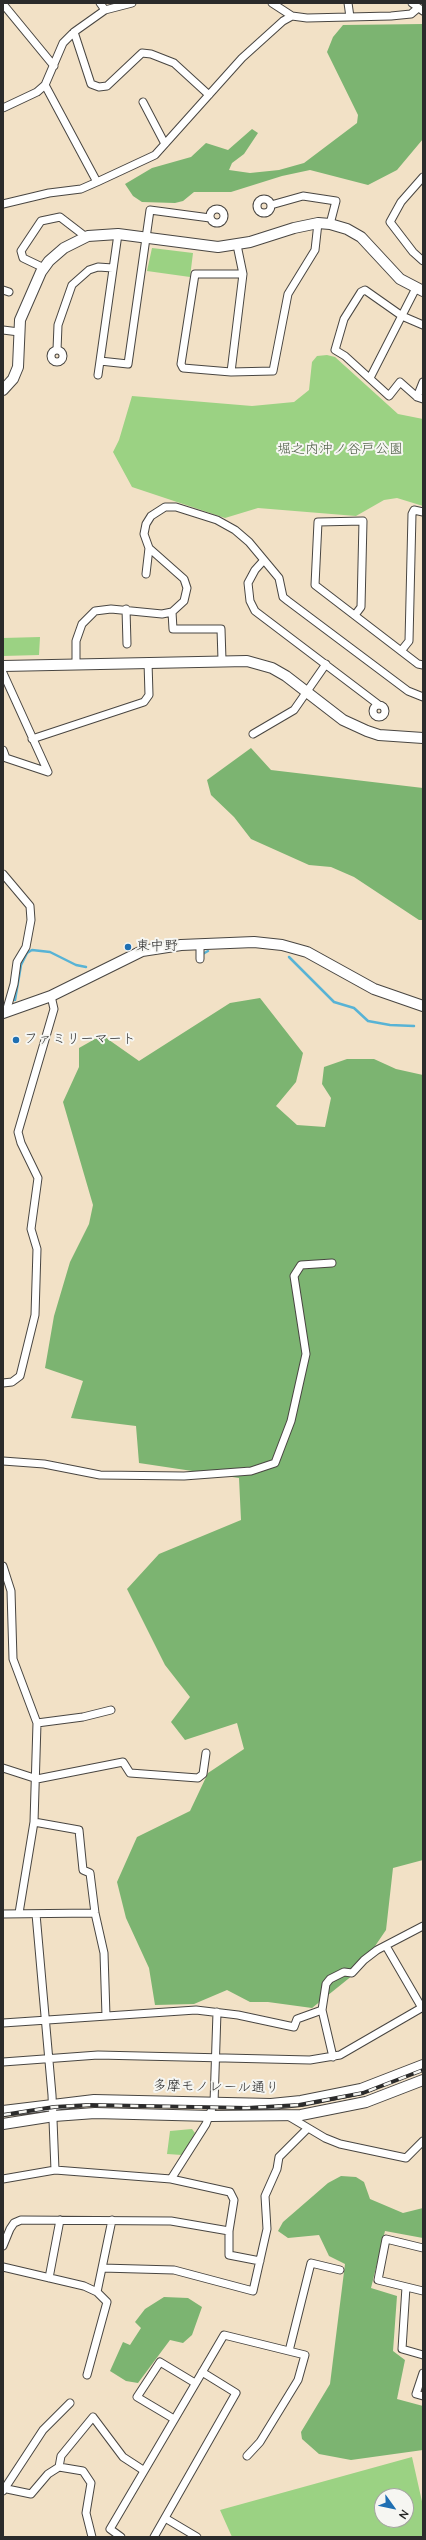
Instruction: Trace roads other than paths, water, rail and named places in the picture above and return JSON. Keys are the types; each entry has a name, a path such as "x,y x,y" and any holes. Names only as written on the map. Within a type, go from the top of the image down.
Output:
{"street":[{"path":"100,3 105,10"},
{"path":"3,108 37,92 45,85 63,43 74,32 105,10 132,3"},
{"path":"272,3 292,16 307,18 411,14 418,7"},
{"path":"348,3 350,17"},
{"path":"3,4 54,66"},
{"path":"3,204 49,193 81,189 155,155 242,58 283,21 292,16"},
{"path":"74,32 91,84 99,87 106,86 142,53 151,54 174,63 208,95"},
{"path":"45,85 97,182"},
{"path":"143,102 165,144"},
{"path":"422,258 390,222 401,202 423,177"},
{"path":"271,204 303,196 336,201 330,224"},
{"path":"100,361 128,364 150,210 210,218"},
{"path":"44,268 23,258 22,252 41,221 60,217 86,237"},
{"path":"243,274 195,274 181,364 189,369 231,372 273,371 288,294 315,250 318,223"},
{"path":"3,390 13,379 18,367 19,332 22,313 44,268 64,248 86,237 118,234 208,246 237,245 294,228 318,223 330,224 347,229 361,237 400,278 419,290 402,316 370,378"},
{"path":"98,375 118,234"},
{"path":"231,372 243,274 237,245"},
{"path":"57,350 58,325 72,285 89,270 98,267 113,268"},
{"path":"423,325 402,316 365,290 361,292 344,319 335,350 370,378 389,396 400,382 420,398 423,382"},
{"path":"3,330 19,332"},
{"path":"146,574 149,548 144,534 150,516 165,507 176,507 217,520 235,530 249,542 279,578 283,597 408,692 423,697"},
{"path":"401,651 408,642 412,514 414,510 423,512"},
{"path":"355,615 361,607 363,521 318,522 314,585 418,664 423,665"},
{"path":"76,664 76,641 82,624 95,612 111,608 162,614 172,612 184,601 187,588 184,578 149,548"},
{"path":"264,560 255,570 248,583 250,601 255,610 379,705"},
{"path":"126,609 127,644"},
{"path":"172,612 173,629 221,629 222,660"},
{"path":"3,666 222,660 247,661 272,668 307,692 343,720 366,731 379,735 423,738"},
{"path":"32,739 144,702 149,695 148,662"},
{"path":"253,734 294,710 326,664"},
{"path":"3,673 48,772 6,758 3,750"},
{"path":"3,874 30,906 31,920 26,947 17,962 14,984 4,1013"},
{"path":"4,1013 51,996 142,951 162,946 254,942 294,948 319,958 374,989 423,1006"},
{"path":"200,944 200,959"},
{"path":"3,1383 16,1380 22,1371 35,1315 37,1249 31,1229 38,1178 21,1143 18,1132 54,1009 51,996"},
{"path":"3,1461 44,1464 100,1474 184,1476 251,1471 275,1463 291,1421 306,1354 294,1276 301,1266 332,1263"},
{"path":"3,1566 11,1590 13,1659 37,1723 37,1778 34,1822 19,1913"},
{"path":"37,1723 83,1717 111,1710"},
{"path":"3,1768 37,1778 123,1762 130,1773 198,1778 203,1774 206,1753"},
{"path":"34,1822 80,1830 83,1870 90,1873 95,1913 104,1953 106,2016"},
{"path":"3,1915 19,1913 95,1913"},
{"path":"36,1914 54,2116 55,2170"},
{"path":"333,2057 322,2010 326,1984 330,1979 344,1972 352,1972 364,1960 423,1926"},
{"path":"3,2062 49,2057 98,2055 310,2060 333,2057 422,2008 386,1946"},
{"path":"3,2023 196,2010 217,2012 294,2028 297,2019 322,2010"},
{"path":"172,2179 210,2116 214,2103 217,2012"},
{"name":"多摩モノレール通り","path":"3,2110 94,2100 271,2104 317,2099 383,2083 423,2066"},
{"name":"多摩モノレール通り","path":"3,2124 54,2116 95,2113 210,2116 288,2116 320,2112 366,2102 423,2080"},
{"path":"288,2116 340,2144 406,2158 423,2141"},
{"path":"102,2268 174,2270 253,2291 267,2229 265,2196 277,2169 279,2157 308,2128"},
{"path":"3,2179 55,2170 172,2179 230,2192 234,2200 229,2231 229,2255 260,2261"},
{"path":"3,2246 10,2229 21,2220 171,2221 229,2231"},
{"path":"49,2278 60,2220"},
{"path":"97,2292 112,2220"},
{"path":"423,2248 386,2239 378,2280 423,2291"},
{"path":"289,2351 311,2263 340,2270"},
{"path":"3,2267 84,2286 97,2292 107,2302 87,2375"},
{"path":"406,2287 402,2349 423,2356"},
{"path":"121,2537 110,2529 143,2470 224,2335 305,2355 298,2380 260,2442 247,2456"},
{"path":"174,2418 137,2397 160,2362 195,2383"},
{"path":"154,2537 236,2394 202,2372"},
{"path":"423,2373 416,2394 423,2396"},
{"path":"70,2403 43,2430 5,2490 32,2494 48,2474 59,2467 83,2471 90,2480 86,2514 92,2537"},
{"path":"59,2467 61,2456 93,2417 123,2457 143,2470"},
{"path":"164,2518 197,2537"}],"waterway":[{"path":"15,1000 21,965 27,953 32,950 50,952 76,965 86,967"},
{"path":"201,955 208,951"},
{"path":"289,957 334,1002 354,1008 368,1021 390,1025 414,1026"}],"railway":[{"path":"3,2115 54,2107 89,2105 247,2108 299,2105 363,2093 423,2070"}],"place":[{"name":"東中野","path":"128,947"},
{"name":"ファミリーマート","path":"16,1040"}],"park label":[{"name":"堀之内沖ノ谷戸公園","path":"340,450"}]}
